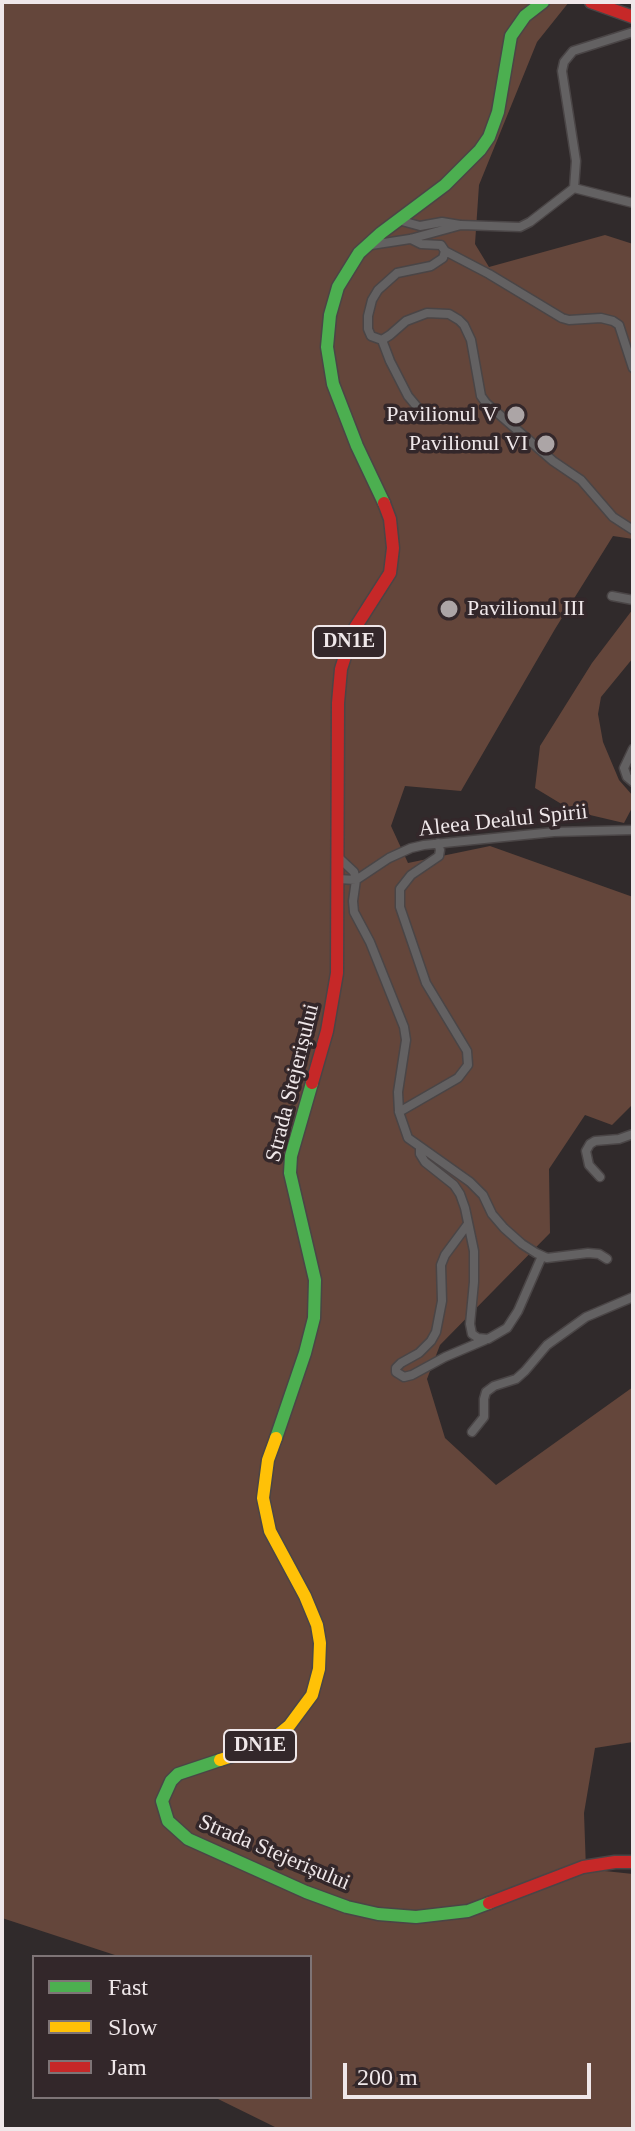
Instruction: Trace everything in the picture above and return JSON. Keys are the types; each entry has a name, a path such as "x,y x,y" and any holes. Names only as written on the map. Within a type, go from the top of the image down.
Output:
{"main road":[{"name":"DN1E","path":"367,245 445,185 480,150 489,137 498,112 511,36 525,16 543,2"},
{"path":"591,2 610,5 633,17"},
{"name":"Strada Stejerișului","path":"367,245 345,274 334,301 327,332 329,367 339,402 386,507 393,559 390,573 353,631 341,669 338,703 337,973 333,1002 291,1156 290,1173 315,1280 314,1318 268,1460 263,1498 270,1531 317,1625 319,1669 312,1695 289,1726 251,1750 178,1774 165,1791 162,1801 168,1821 181,1834 202,1846 328,1901 395,1916 435,1916 468,1911 583,1867 606,1862 633,1862"}],"street":[{"path":"398,220 420,226 442,222 520,227 574,188 576,161 562,71 564,62 573,51 633,32"},
{"path":"613,39 633,40"},
{"path":"574,188 633,203"},
{"path":"367,245 410,239 461,225"},
{"path":"410,239 421,244 438,244 445,251 562,318 613,321 619,325 633,368"},
{"path":"430,417 408,396 382,340 371,336 367,323 369,308 378,290 397,273 431,266 443,258 445,251"},
{"path":"382,340 406,321 427,313 449,314 459,320 471,340 481,396 486,403 553,461 581,480 613,517 633,530"},
{"path":"612,596 633,600"},
{"path":"633,749 624,768 633,782"},
{"name":"Aleea Dealul Spirii","path":"356,880 389,858 411,848 438,843 554,832 633,830"},
{"path":"399,1112 458,1078 468,1065 467,1051 426,983 400,907 400,889 411,875 439,856 438,843"},
{"path":"338,856 354,872 356,919 370,942 404,1027 406,1040 398,1092 402,1127 408,1138 470,1182 483,1195 492,1214 522,1244 547,1258 588,1253 607,1259"},
{"path":"338,879 356,880"},
{"path":"600,1177 589,1165 586,1151 590,1144 633,1134"},
{"path":"420,1147 425,1162 454,1185 460,1194 474,1251 470,1324 472,1334 488,1339"},
{"path":"468,1224 441,1265 442,1301 436,1332 419,1353 401,1363 396,1372 404,1377 507,1328 518,1311 542,1256"},
{"path":"472,1432 484,1417 486,1392 516,1379 547,1345 586,1317 633,1297"}],"shaded area":[{"path":"2,2 569,2 537,42 479,185 475,244 489,267 605,235 633,244 633,539 613,536 461,791 405,786 391,826 408,863 490,846 633,897 633,1104 612,1125 585,1115 549,1169 550,1233 440,1345 427,1379 445,1438 496,1485 633,1387 633,1742 595,1748 584,1813 586,1869 633,1874 633,2129 279,2129 218,2099 312,2099 312,1955 115,1955 2,1918"},
{"path":"633,609 633,658 601,697 598,714 603,742 619,780 633,796 633,806 624,823 573,811 535,788 540,746 592,663"}],"traffic: fast":[{"path":"384,503 333,384 327,347 330,315 338,287 359,253 445,185 480,150 489,137 498,112 511,36 525,16 543,2"},
{"path":"276,1438 314,1318 315,1280 290,1173 291,1156 312,1083"},
{"path":"220,1760 178,1774 171,1781 162,1801 168,1821 188,1839 306,1892 378,1914 416,1917 468,1911 489,1903"}],"traffic: slow":[{"path":"220,1760 251,1750 289,1726 312,1695 319,1669 317,1625 270,1531 263,1498 268,1460 276,1438"}],"traffic: jam":[{"path":"591,2 633,17"},
{"path":"312,1083 327,1031 337,973 338,703 341,669 353,631 390,573 393,548 390,519 384,503"},
{"path":"489,1903 583,1867 633,1862"}],"place":[{"name":"Pavilionul V","path":"516,415"},
{"name":"Pavilionul VI","path":"546,444"},
{"name":"Pavilionul III","path":"449,609"}]}
